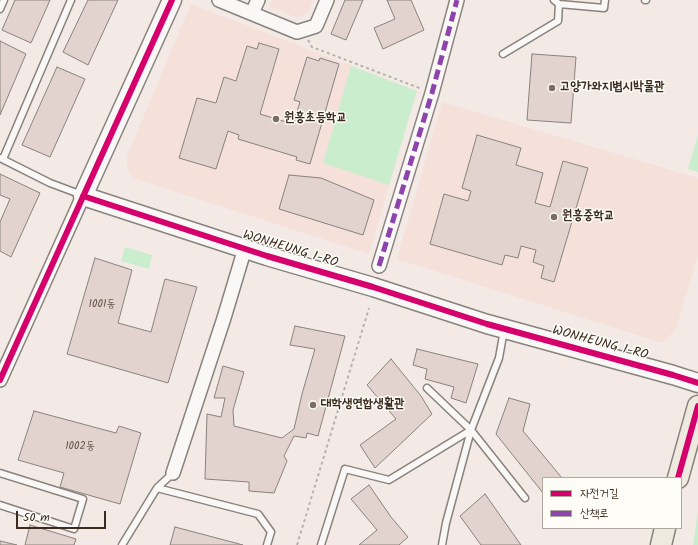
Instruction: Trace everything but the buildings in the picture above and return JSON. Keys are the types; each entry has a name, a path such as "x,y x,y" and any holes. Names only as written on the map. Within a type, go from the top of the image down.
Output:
{"main road":[{"path":"678,477 698,406"},
{"path":"661,545 665,529"}],"street":[{"path":"0,380 172,0"},
{"path":"219,0 297,32 316,26 327,0"},
{"path":"252,13 258,0"},
{"path":"379,266 432,93 458,0"},
{"name":"WONHEUNG 1-RO","path":"84,196 504,329 698,383"},
{"path":"173,473 224,318 245,248"}],"lane":[{"path":"0,9 4,0"},
{"path":"71,0 2,159 56,186 84,196"},
{"path":"503,54 558,21 556,2 604,8 605,0"},
{"path":"442,545 446,523 471,430 499,358 504,329"},
{"path":"427,388 471,430 525,498"},
{"path":"321,545 345,469 389,480 471,430"},
{"path":"0,473 83,499 74,529 0,505"},
{"path":"122,545 157,488 173,473"},
{"path":"157,488 258,514 271,532 267,545"}],"path":[{"path":"307,37 312,47 432,93"},
{"path":"297,545 369,308"}],"shaded area":[{"path":"272,0 313,0 308,12 298,18 269,7"},
{"name":"원흥초등학교","path":"191,4 417,91 369,254 133,178 127,167 127,156"},
{"name":"원흥중학교","path":"442,102 698,178 698,255 676,329 662,343 397,259"}],"green space":[{"path":"351,66 417,91 389,185 323,163"},
{"path":"698,135 698,172 688,169"},
{"path":"125,247 152,255 149,269 121,261"},
{"path":"698,512 698,545 693,545"}],"marked path":[{"path":"379,266 432,93 457,0"}],"cycle path":[{"path":"0,380 172,0"},
{"path":"83,196 267,256 373,287 487,324 698,383"},
{"path":"678,477 698,406"}],"place":[{"name":"고양가와지볍시박물관","path":"552,88"},
{"name":"원흥초등학교","path":"276,119"},
{"name":"원흥중학교","path":"554,217"},
{"name":"대학생연합생활관","path":"313,405"}]}
